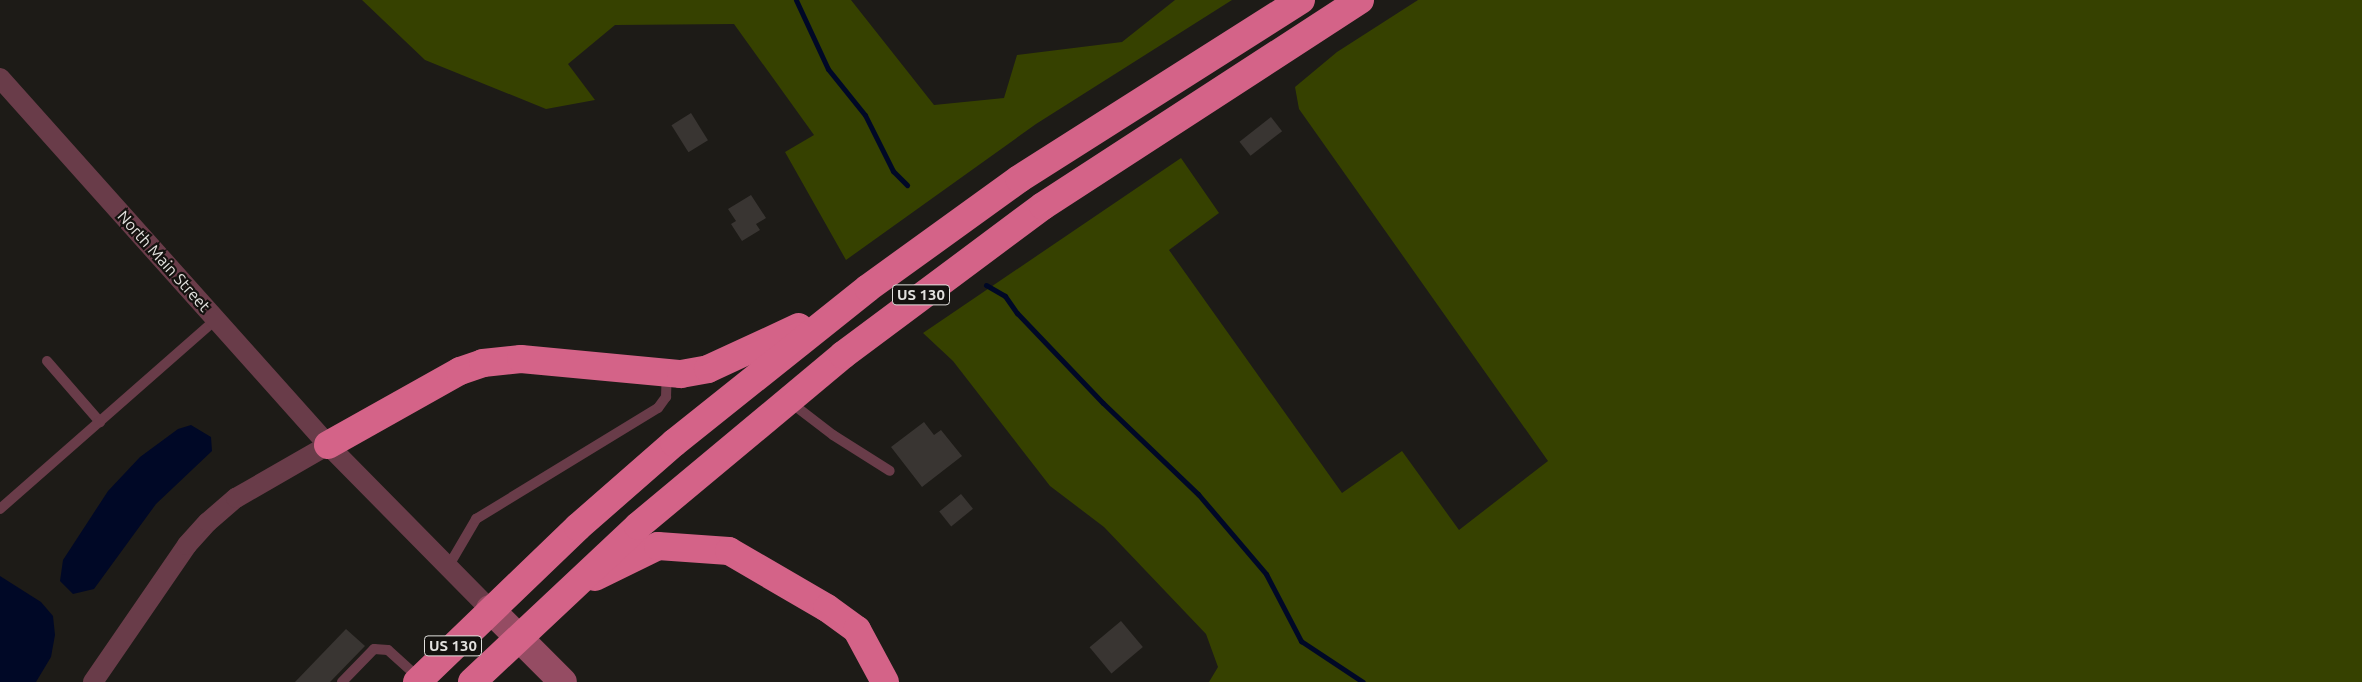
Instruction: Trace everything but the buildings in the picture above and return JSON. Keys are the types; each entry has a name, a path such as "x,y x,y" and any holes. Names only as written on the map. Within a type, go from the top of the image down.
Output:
{"highway":[{"name":"US 130","path":"418,681 490,609 674,443 868,288 1019,179 1301,0"},
{"name":"US 130","path":"472,682 517,636 638,526 787,400 1043,206 1360,0"},
{"path":"328,445 460,371 483,363 521,359 667,374 708,369 777,338 868,288"},
{"path":"571,588 658,546 729,550 827,608 857,630 885,682"}],"street":[{"name":"North Main Street","path":"0,78 328,445 490,609"},
{"path":"93,682 187,545 208,522 236,498 328,445"},
{"path":"490,609 563,682"}],"lane":[{"path":"0,509 216,319"},
{"path":"47,361 100,422"},
{"path":"448,567 476,519 658,408 666,397 667,374"},
{"path":"787,400 833,436 890,471"},
{"path":"342,682 374,649 388,650 418,681"}],"green space":[{"path":"362,0 851,0 934,105 1004,98 1017,55 1122,42 1175,0 1232,0 1036,124 846,260 785,152 814,135 734,24 615,25 568,64 595,100 546,109 425,60"},
{"path":"1418,0 2362,0 2362,682 1209,682 1218,667 1206,634 1104,527 1050,486 953,361 923,333 1181,158 1219,213 1169,250 1342,493 1402,451 1459,530 1548,461 1299,109 1295,87 1337,52"}],"water":[{"path":"191,425 211,437 212,451 156,504 94,589 73,594 60,581 63,560 108,491 140,457 178,429"},
{"path":"0,576 41,602 53,616 55,635 51,657 36,682 0,682"}],"waterway":[{"path":"796,0 828,69 865,115 893,171 907,185"},
{"path":"986,285 1005,296 1017,313 1103,403 1198,494 1266,574 1301,641 1363,682"}]}
